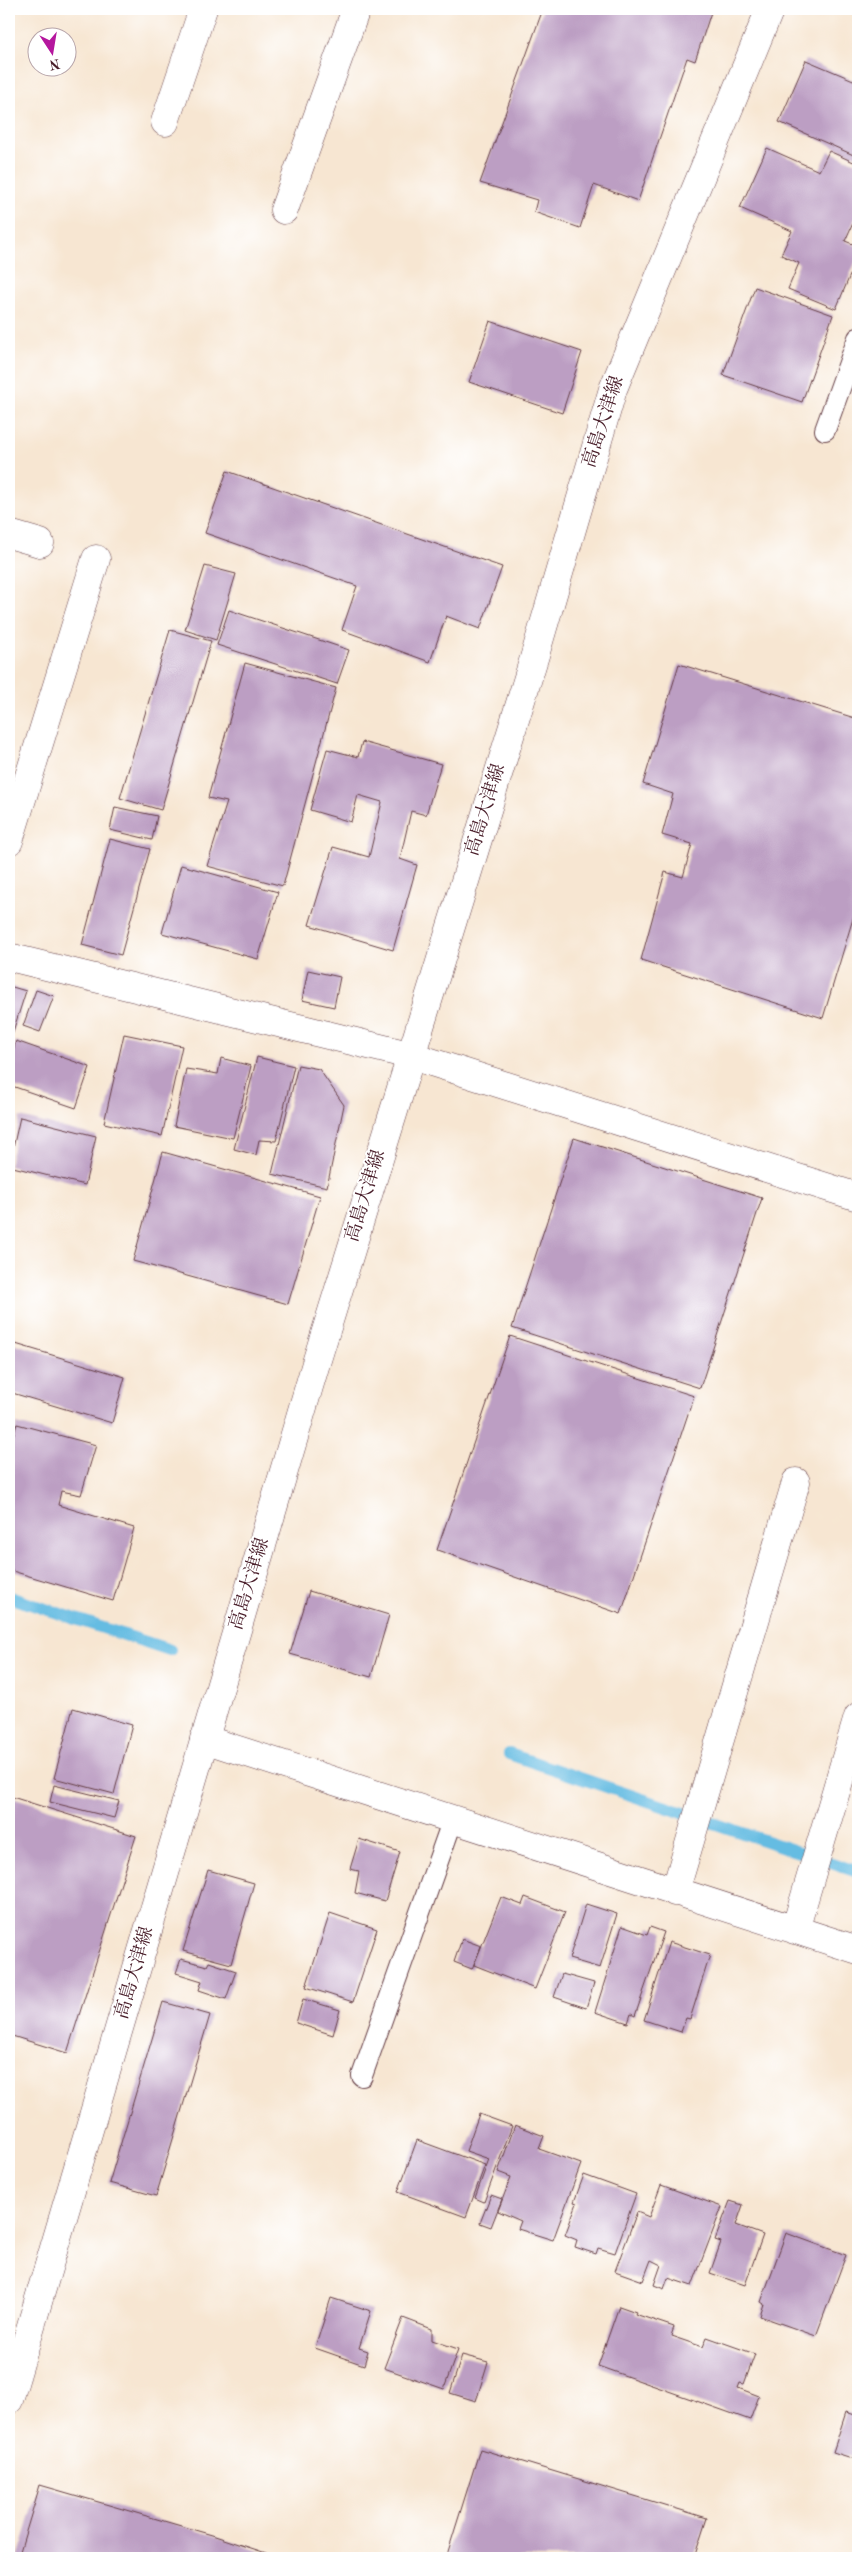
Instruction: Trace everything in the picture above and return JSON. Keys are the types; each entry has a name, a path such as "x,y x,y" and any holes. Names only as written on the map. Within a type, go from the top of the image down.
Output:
{"street":[{"path":"165,122 203,9"},
{"path":"284,210 356,9"},
{"name":"高島大津線","path":"9,2400 204,1739 409,1056 535,655 613,389 770,9"},
{"path":"9,534 40,543"},
{"path":"9,841 96,559"},
{"path":"9,957 409,1056 858,1197"},
{"path":"676,1892 796,1482"},
{"path":"795,1930 858,1717"},
{"path":"204,1739 858,1950"}],"lane":[{"path":"825,430 858,338"},
{"path":"362,2076 453,1819"}],"building":[{"path":"543,9 712,9 695,61 687,58 638,201 594,185 580,228 534,212 537,200 480,183"},
{"path":"806,60 858,82 858,157 779,122"},
{"path":"767,148 819,171 829,151 858,164 858,212 845,241 858,246 858,256 836,309 788,289 799,263 781,255 792,231 740,208"},
{"path":"755,287 833,315 802,402 723,375"},
{"path":"490,321 582,352 562,413 469,382"},
{"path":"227,471 502,567 480,629 446,616 430,662 342,630 357,586 205,533"},
{"path":"205,566 236,574 216,640 185,630"},
{"path":"229,610 349,650 337,684 217,645"},
{"path":"170,630 211,641 161,810 120,798"},
{"path":"245,663 336,688 283,886 207,866 227,802 208,798"},
{"path":"679,664 858,719 858,902 823,1018 641,960 665,872 683,877 692,844 662,835 673,794 643,784"},
{"path":"362,742 441,764 426,815 411,811 400,859 417,865 393,950 309,925 333,847 369,857 382,802 358,795 351,822 310,810 327,749 358,757"},
{"path":"115,807 157,816 152,840 110,830"},
{"path":"110,839 150,849 121,955 82,945"},
{"path":"181,865 278,892 258,959 162,933"},
{"path":"308,970 340,977 334,1007 302,1000"},
{"path":"9,986 26,991 9,1044"},
{"path":"36,990 54,996 40,1032 23,1026"},
{"path":"124,1034 182,1046 162,1136 104,1123"},
{"path":"16,1041 90,1067 76,1108 9,1085 9,1063"},
{"path":"257,1057 294,1066 276,1141 259,1140 256,1155 234,1149"},
{"path":"221,1058 251,1066 233,1138 174,1126 186,1069 218,1074"},
{"path":"298,1065 319,1069 344,1105 327,1187 272,1174"},
{"path":"20,1117 96,1136 85,1185 9,1166"},
{"path":"574,1138 762,1198 700,1388 512,1328"},
{"path":"163,1152 320,1196 288,1304 133,1261"},
{"path":"510,1336 694,1396 621,1614 437,1550"},
{"path":"9,1342 125,1377 112,1423 9,1392"},
{"path":"17,1424 96,1445 81,1495 61,1491 58,1505 134,1528 113,1601 9,1570 9,1449"},
{"path":"309,1591 389,1615 371,1677 290,1654"},
{"path":"73,1708 132,1725 114,1794 54,1778"},
{"path":"54,1785 119,1801 114,1818 50,1802"},
{"path":"9,1796 136,1836 67,2053 9,2035"},
{"path":"359,1839 400,1852 385,1901 355,1893 359,1871 350,1869"},
{"path":"208,1870 254,1883 231,1964 183,1951"},
{"path":"501,1897 522,1905 525,1897 565,1912 535,1989 474,1965"},
{"path":"586,1904 617,1914 600,1968 569,1959"},
{"path":"330,1913 377,1929 353,2002 306,1987"},
{"path":"622,1926 647,1935 650,1927 664,1932 635,2016 631,2014 628,2023 595,2012"},
{"path":"462,1939 481,1946 472,1969 454,1962"},
{"path":"669,1942 710,1955 690,2019 686,2018 681,2032 644,2020"},
{"path":"181,1959 207,1966 209,1962 236,1971 226,1999 199,1990 202,1981 176,1973"},
{"path":"562,1974 594,1983 586,2008 554,1997"},
{"path":"303,1999 340,2010 333,2035 296,2023"},
{"path":"163,2002 210,2015 156,2196 109,2183"},
{"path":"479,2114 512,2126 484,2202 475,2198 489,2159 466,2151"},
{"path":"515,2125 544,2136 539,2149 581,2164 553,2240 518,2229 521,2221 498,2211 511,2177 498,2172"},
{"path":"417,2140 485,2165 466,2217 398,2192"},
{"path":"584,2175 636,2194 615,2253 598,2248 596,2254 575,2247 577,2240 565,2235 577,2203 574,2202"},
{"path":"661,2185 722,2207 692,2286 668,2278 664,2289 654,2285 661,2265 651,2260 643,2281 615,2271 637,2212 649,2217"},
{"path":"491,2195 502,2199 491,2227 480,2223"},
{"path":"730,2201 743,2205 736,2225 763,2235 745,2285 710,2273 721,2242 715,2240"},
{"path":"786,2233 846,2255 816,2336 760,2316 764,2304 761,2302"},
{"path":"331,2298 371,2311 359,2348 368,2351 364,2365 315,2348"},
{"path":"619,2306 636,2312 635,2314 674,2327 671,2336 703,2347 707,2337 755,2354 744,2384 740,2383 738,2388 759,2396 750,2420 598,2366"},
{"path":"403,2318 432,2329 432,2340 458,2349 444,2389 384,2368"},
{"path":"462,2355 488,2362 476,2401 450,2393"},
{"path":"846,2412 858,2416 858,2460 833,2452"},
{"path":"480,2449 707,2518 694,2558 446,2558"},
{"path":"40,2485 212,2535 281,2558 18,2558"}],"waterway":[{"path":"9,1597 170,1650"},
{"path":"509,1754 858,1872"}]}
